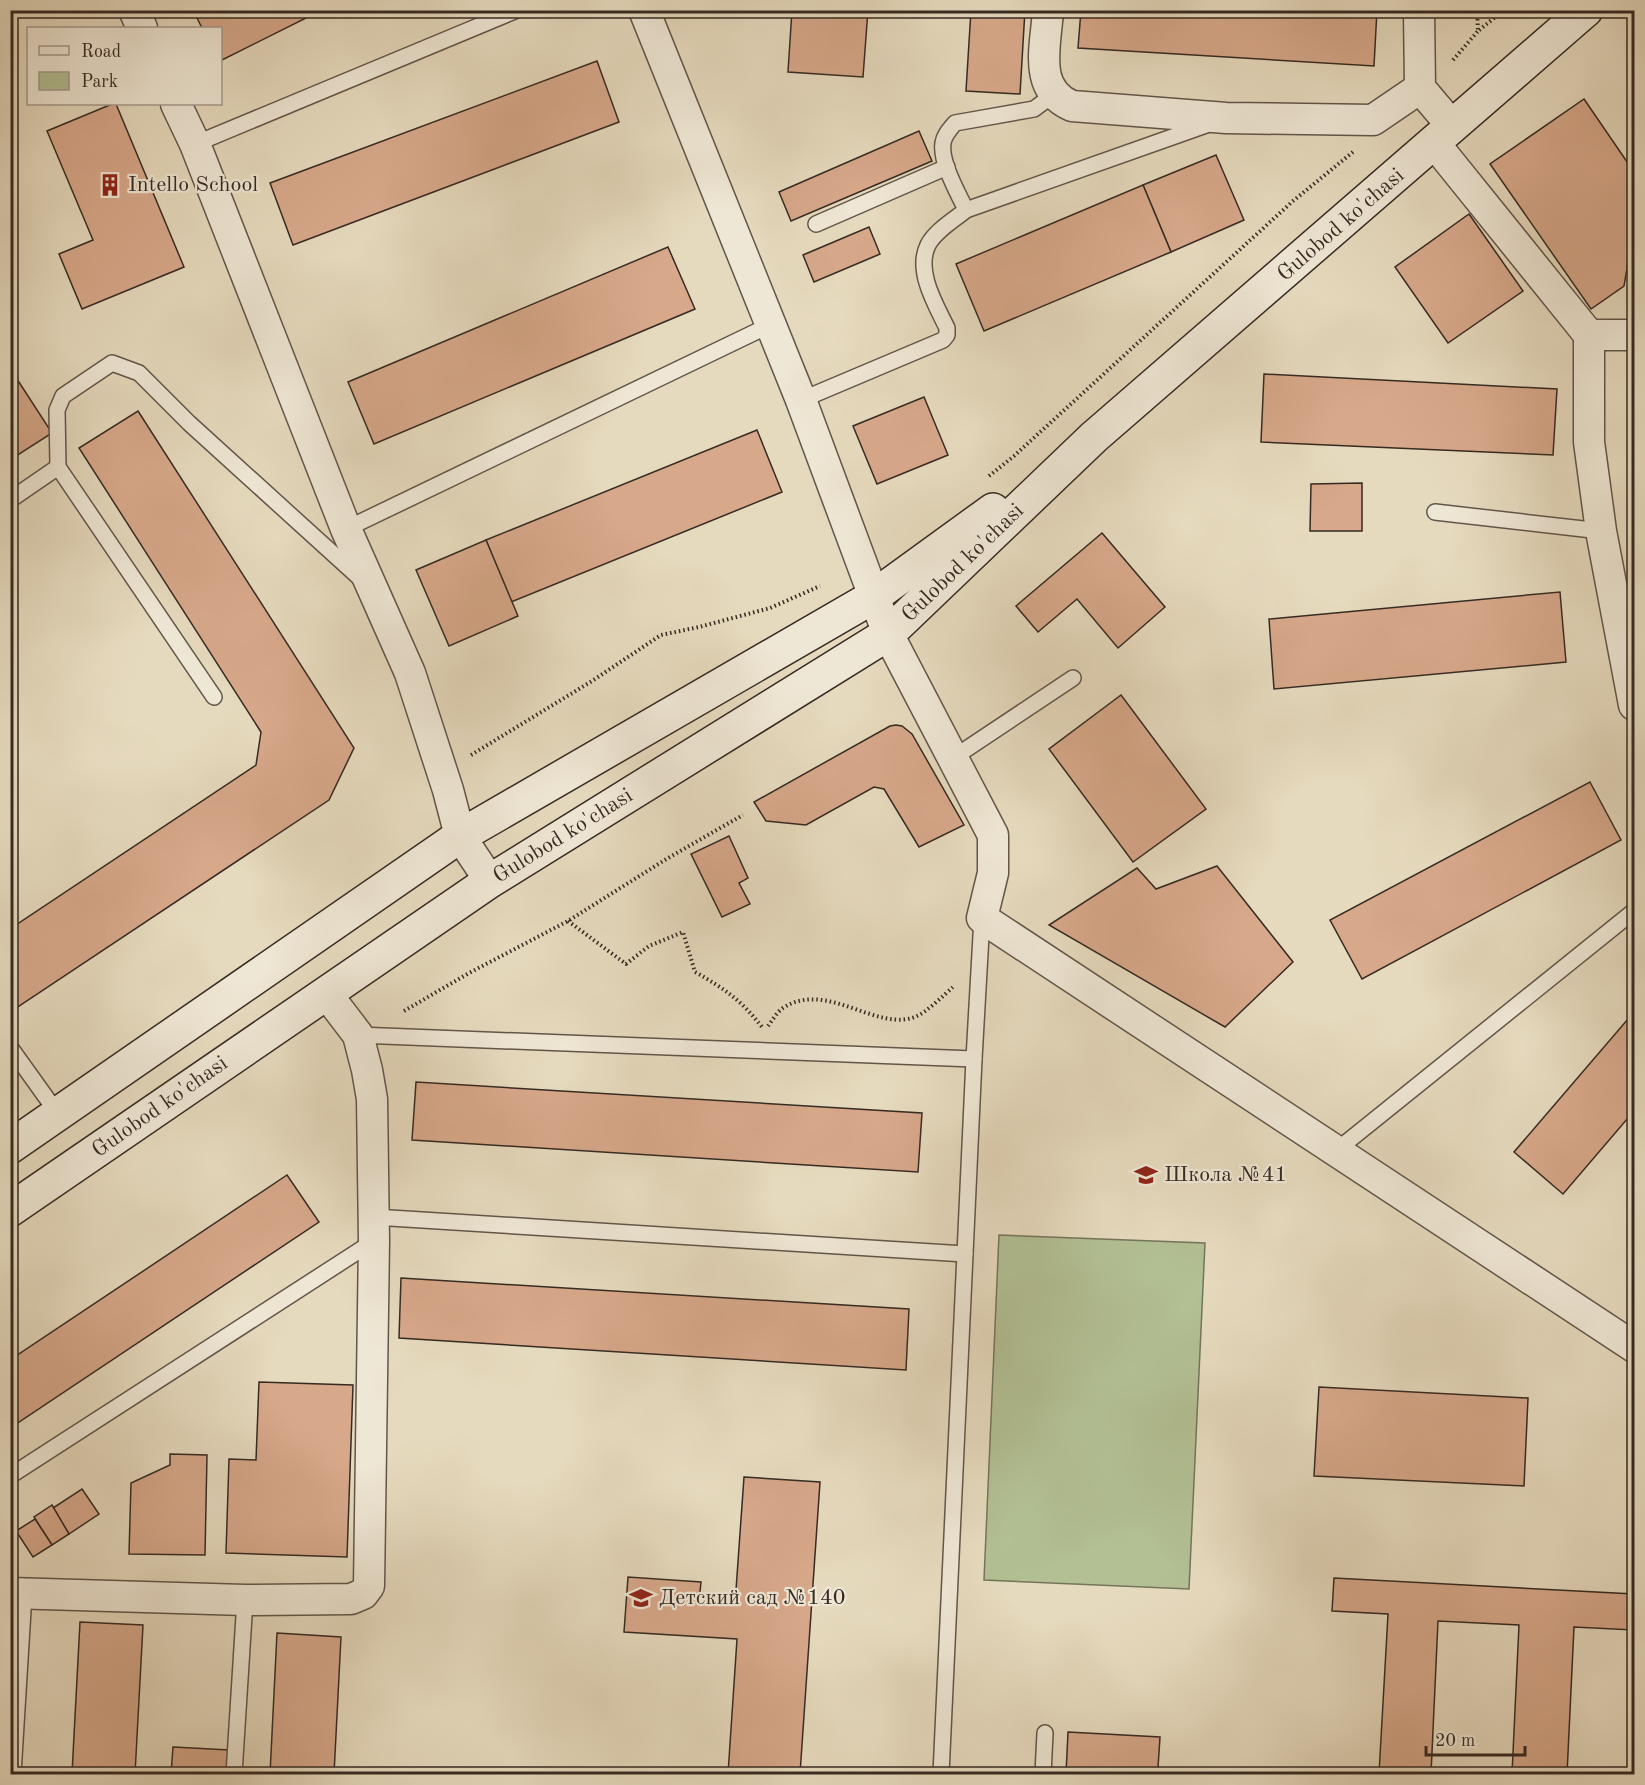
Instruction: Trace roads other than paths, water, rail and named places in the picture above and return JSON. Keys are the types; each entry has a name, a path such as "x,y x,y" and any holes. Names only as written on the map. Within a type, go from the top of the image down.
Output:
{"street":[{"path":"134,10 142,27"},
{"path":"644,10 801,400 888,634 993,835 993,873 982,918 1635,1347"},
{"path":"1048,10 1044,71 1047,84 1053,95 1072,106 1226,118 1373,120 1422,90"},
{"path":"1419,10 1422,90 1444,136 1589,335 1589,442 1601,531 1635,705"},
{"name":"Gulobod ko'chasi","path":"10,1210 490,881 888,634 1094,437 1444,136 1586,10"},
{"path":"176,105 195,144 346,529 410,673 460,836 490,881"},
{"path":"1589,335 1635,335"},
{"name":"Gulobod ko'chasi","path":"10,1147 460,836 873,597 1094,437"},
{"path":"17,1594 245,1600 351,1599 363,1594 369,1586 374,1229 372,1099 364,1035 326,993"}],"lane":[{"path":"195,144 516,10"},
{"path":"966,210 947,167 943,143 947,132 956,123 1034,109 1053,95"},
{"path":"801,400 943,340 947,335 947,328 926,284 926,254 928,245 937,234 966,210 1226,118"},
{"path":"816,224 947,167"},
{"path":"346,529 770,325"},
{"path":"214,697 58,467 57,410 63,396 112,363 139,373 189,423 375,593"},
{"path":"10,500 58,467"},
{"path":"1436,512 1601,531"},
{"path":"953,758 1073,678"},
{"path":"1336,1150 1635,911"},
{"path":"941,1774 982,918"},
{"path":"364,1035 974,1059"},
{"path":"10,1047 58,1114"},
{"path":"10,1476 374,1229 965,1254"},
{"path":"13,1774 17,1594"},
{"path":"234,1774 245,1600"},
{"path":"1043,1774 1045,1733"}],"place":[{"name":"Intello School","path":"110,185"},
{"name":"Школа №41","path":"1146,1175"},
{"name":"Детский сад №140","path":"641,1598"}]}
